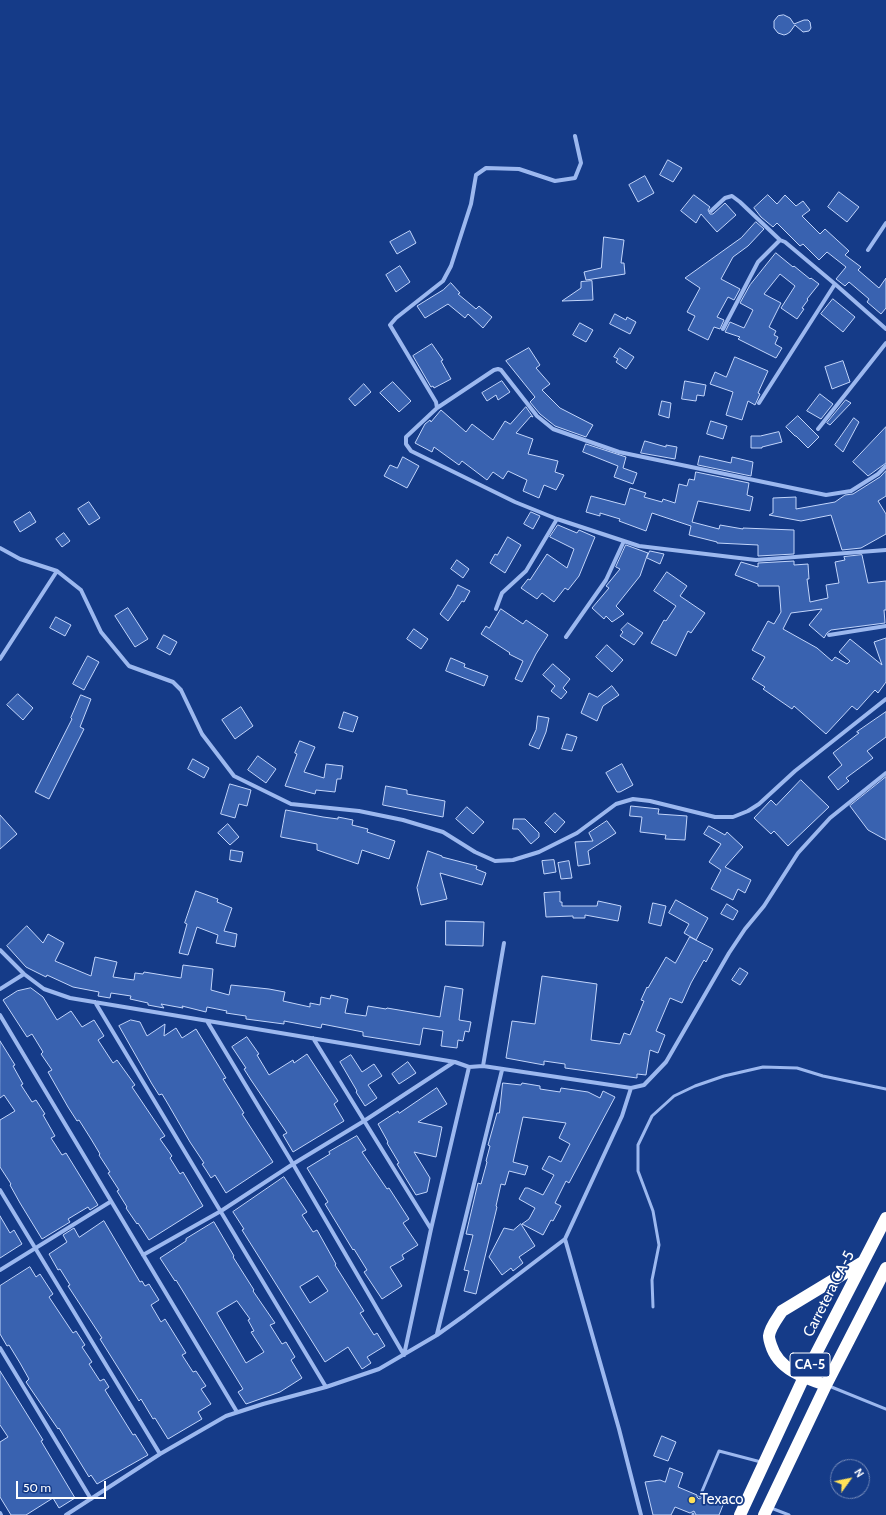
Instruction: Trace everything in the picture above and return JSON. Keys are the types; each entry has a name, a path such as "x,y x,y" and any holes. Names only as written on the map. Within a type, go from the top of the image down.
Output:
{"highway":[{"name":"Carretera CA-5","path":"740,1515 804,1377 886,1218"},
{"path":"826,1384 804,1377 779,1362 769,1337 773,1325 782,1311 864,1261"},
{"name":"CA-5","path":"766,1511 826,1384 886,1268"}],"street":[{"path":"437,408 436,402 390,325 396,318 443,281 451,266 472,204 476,175 486,168 519,169 555,181 575,178 581,163 575,136"},
{"path":"711,211 725,198 732,196 780,240 785,242 886,329"},
{"path":"868,250 886,223"},
{"path":"723,329 758,262 780,240"},
{"path":"759,403 835,284"},
{"path":"818,429 886,343"},
{"path":"886,466 878,474 852,491 826,495 619,452 553,430 537,416 501,370 498,369 494,370 437,408 406,437 406,444 411,451 515,502 557,519 639,546 756,560 886,550"},
{"path":"496,609 502,592 526,571 557,519"},
{"path":"566,637 606,580 624,541"},
{"path":"0,548 20,559 56,571 81,590 101,632 130,666 172,682 181,690 202,734 234,776 291,804 359,811 403,820 443,832 475,852 495,861 513,860 539,852 577,833 616,804 633,799 650,801 715,817 733,817 748,811 759,804 795,771 886,699"},
{"path":"0,659 56,571"},
{"path":"830,635 886,626"},
{"path":"0,950 24,974 44,989 70,998 455,1062 470,1067 483,1066 631,1088 644,1086 666,1062 729,953 745,929 764,906 798,854 830,818 886,773"},
{"path":"483,1066 504,943"},
{"path":"0,989 24,974"},
{"path":"95,1002 326,1387"},
{"path":"0,1015 110,1202 237,1412"},
{"path":"207,1021 293,1164 404,1355"},
{"path":"312,1038 431,1229"},
{"path":"143,1255 221,1211 455,1062"},
{"path":"404,1355 431,1229 470,1067"},
{"path":"437,1334 502,1070"},
{"path":"66,1515 160,1454 226,1416 326,1387 379,1369 437,1334 565,1239 622,1116 631,1088"},
{"path":"0,1190 160,1454"},
{"path":"0,1270 110,1202"},
{"path":"565,1239 619,1428 640,1515"},
{"path":"0,1348 91,1499"}],"lane":[{"path":"653,1307 652,1280 660,1245 653,1211 638,1171 638,1145 652,1116 674,1096 695,1086 724,1076 763,1067 797,1068 823,1076 886,1089"},
{"path":"826,1384 886,1410"},
{"path":"700,1496 719,1451 764,1462"},
{"path":"766,1511 789,1515"}],"building":[{"path":"784,15 790,18 794,24 808,20 811,28 809,31 803,32 795,25 787,34 784,35 778,33 774,28 774,21 778,16"},
{"path":"668,160 682,168 673,182 660,175"},
{"path":"645,176 654,193 638,202 629,185"},
{"path":"839,192 859,207 847,222 828,207"},
{"path":"694,195 710,207 708,210 710,214 713,214 725,203 736,215 717,232 701,214 696,223 681,211"},
{"path":"768,195 777,204 785,195 796,206 803,201 810,210 802,216 820,234 825,229 849,251 845,255 861,267 858,270 879,288 886,278 886,308 881,314 867,302 869,299 849,282 845,286 836,279 846,267 827,252 819,260 803,244 800,246 777,223 773,227 761,217 754,208"},
{"path":"756,222 764,229 748,246 733,257 721,279 740,289 734,300 728,297 717,317 724,320 720,329 714,327 708,340 688,330 695,316 687,312 700,288 685,278 741,238"},
{"path":"410,231 416,243 397,254 390,242"},
{"path":"604,237 624,240 621,263 624,263 625,274 586,280 584,272 601,268"},
{"path":"776,253 793,267 794,266 810,279 811,278 819,284 807,299 808,300 802,308 804,309 797,319 781,308 795,286 780,274 764,294 781,303 769,327 776,331 774,335 778,337 775,344 782,348 776,358 738,339 740,337 725,332 730,322 744,328 753,310 740,303 750,285"},
{"path":"400,266 410,282 396,292 386,275"},
{"path":"592,281 593,300 562,301 581,288 581,282"},
{"path":"451,283 460,293 458,294 476,309 479,306 492,317 483,328 468,314 465,318 448,304 425,318 417,306 443,290"},
{"path":"833,299 855,317 843,332 821,314"},
{"path":"615,314 626,320 627,317 636,322 630,334 610,324"},
{"path":"580,323 593,330 586,342 573,335"},
{"path":"432,344 443,360 441,361 451,379 434,388 433,386 431,387 413,356"},
{"path":"529,348 540,365 536,368 550,384 542,390 560,408 593,425 586,437 555,426 540,414 530,402 535,397 506,361"},
{"path":"620,348 634,357 626,369 616,362 618,359 614,357"},
{"path":"735,357 768,371 758,393 760,394 755,405 748,401 742,420 726,415 733,392 710,384 715,372 726,377"},
{"path":"843,361 850,382 832,389 825,367"},
{"path":"502,381 510,392 498,400 496,395 487,401 482,393"},
{"path":"685,381 706,385 704,396 697,395 696,401 682,399"},
{"path":"393,382 411,401 399,412 380,393"},
{"path":"364,384 371,392 355,406 349,399"},
{"path":"820,394 833,404 821,419 807,411"},
{"path":"846,400 851,403 830,425 827,423"},
{"path":"662,401 671,403 669,418 659,415"},
{"path":"526,407 533,417 531,416 516,433 533,439 528,454 558,461 555,472 564,475 556,490 544,485 539,498 523,491 527,480 508,471 503,479 493,472 487,480 462,461 459,465 434,447 432,452 415,443 425,424 430,420 431,422 441,410 466,432 472,424 493,440 505,421 510,424"},
{"path":"798,416 819,437 808,448 786,427"},
{"path":"854,418 859,422 843,452 835,445"},
{"path":"711,421 727,426 723,439 707,434"},
{"path":"886,427 886,463 868,476 853,462"},
{"path":"779,432 782,442 762,448 751,448 751,436 760,436"},
{"path":"645,441 666,447 666,445 677,447 675,459 641,453"},
{"path":"586,444 626,457 623,468 637,473 633,484 614,477 618,466 583,452"},
{"path":"700,456 731,463 732,457 753,462 751,476 698,465"},
{"path":"403,457 419,466 407,488 384,476 390,465 397,468"},
{"path":"886,471 886,496 878,501 886,514 886,534 861,548 842,550 831,515 801,521 769,515 773,513 773,498 796,497 796,509 835,502 845,495 853,494 880,477"},
{"path":"696,472 749,483 747,495 753,497 750,511 698,501 692,522 719,529 720,525 743,529 794,530 794,554 758,556 758,545 717,543 689,535 691,526 652,513 646,531 619,521 620,519 600,513 600,516 586,512 591,496 625,505 630,488 646,493 644,497 662,502 663,499 675,503 679,484 687,486 689,479 694,480"},
{"path":"89,502 100,518 89,525 78,509"},
{"path":"30,512 36,522 20,532 14,522"},
{"path":"531,512 540,516 533,529 524,524"},
{"path":"558,525 577,533 579,530 595,537 579,576 568,590 565,588 554,602 542,593 537,599 521,588 528,579 530,580 547,554 567,568 574,549 550,537"},
{"path":"64,533 70,541 62,547 56,539"},
{"path":"508,537 521,545 505,573 490,563 495,554 497,555"},
{"path":"626,545 648,553 640,576 616,606 624,614 612,622 606,616 604,619 592,608 609,588 606,586 620,569 616,567"},
{"path":"650,551 664,554 660,564 647,558"},
{"path":"862,555 868,583 886,581 886,610 884,610 885,623 831,630 824,638 809,625 822,609 791,613 783,629 817,648 832,661 835,657 847,664 850,661 839,652 850,639 882,665 874,642 886,638 886,682 878,693 875,690 857,710 852,706 826,734 794,706 792,709 763,689 765,687 752,679 765,657 752,650 768,621 774,624 781,612 779,586 758,586 758,584 735,575 741,562 758,567 758,563 794,561 794,565 808,564 809,579 807,579 810,602 828,598 826,585 839,583 835,562 845,560 844,557"},
{"path":"457,560 469,569 463,578 451,569"},
{"path":"667,572 687,586 680,596 705,613 691,633 688,631 676,656 651,643 664,620 666,621 676,606 654,591"},
{"path":"458,585 470,591 464,602 462,601 448,621 440,614"},
{"path":"128,608 148,639 135,647 115,616"},
{"path":"501,609 523,624 526,620 548,635 536,654 522,682 515,679 523,661 509,654 510,653 481,634 486,626 489,628"},
{"path":"56,617 71,625 65,636 50,628"},
{"path":"628,623 643,633 634,645 620,636 623,632 621,630"},
{"path":"414,629 428,639 421,649 407,639"},
{"path":"164,635 177,642 170,655 157,648"},
{"path":"607,645 623,660 612,672 596,657"},
{"path":"88,656 99,662 84,690 73,684"},
{"path":"451,658 465,664 464,667 488,676 484,686 446,671"},
{"path":"553,664 570,679 563,688 567,692 561,699 551,691 555,686 543,675"},
{"path":"612,686 619,695 603,706 597,721 581,713 589,693 597,697"},
{"path":"18,694 33,708 23,720 7,705"},
{"path":"81,695 91,699 80,727 84,729 49,799 35,792 72,719 71,718"},
{"path":"241,707 253,726 235,739 222,720"},
{"path":"344,712 358,717 353,732 339,728"},
{"path":"886,712 886,737 867,751 873,758 846,778 849,781 838,790 828,777 842,765 833,753 859,733 857,732"},
{"path":"538,716 549,718 546,732 539,749 529,745 536,730"},
{"path":"567,734 577,737 572,751 562,749"},
{"path":"300,741 315,747 304,772 324,778 326,764 343,766 341,779 337,779 335,792 316,790 315,794 285,786 297,754 295,753"},
{"path":"258,756 276,769 266,783 248,770"},
{"path":"193,759 209,768 204,778 188,769"},
{"path":"622,764 633,785 620,792 617,792 606,773"},
{"path":"886,777 886,840 868,830 850,806"},
{"path":"801,780 829,807 788,846 774,831 771,834 754,818 771,800 776,805"},
{"path":"230,784 251,790 247,806 239,804 235,818 221,814"},
{"path":"386,786 407,790 407,794 445,801 443,817 383,805"},
{"path":"631,806 659,809 658,814 687,816 685,840 665,839 666,835 640,832 642,817 630,816"},
{"path":"467,807 484,822 473,834 456,819"},
{"path":"286,810 323,817 338,819 338,817 353,820 352,825 368,829 367,832 395,841 389,859 362,850 358,864 317,850 317,844 281,837"},
{"path":"555,813 565,822 555,833 545,823"},
{"path":"0,815 17,834 0,849"},
{"path":"514,819 525,819 539,833 539,837 531,844 518,829 513,829"},
{"path":"607,821 616,833 588,851 590,864 578,866 575,842 593,841 589,833"},
{"path":"228,824 239,837 230,845 218,833"},
{"path":"709,826 725,835 727,832 743,847 725,867 751,880 745,893 738,889 733,900 711,889 721,870 709,862 721,844 704,834"},
{"path":"231,850 243,852 241,862 230,860"},
{"path":"428,851 442,857 477,866 476,869 486,873 482,885 440,873 447,899 421,905 417,888"},
{"path":"554,860 556,872 544,874 542,861"},
{"path":"569,861 572,878 561,879 558,863"},
{"path":"196,891 218,899 217,902 232,908 224,931 237,934 235,947 216,943 218,935 197,927 188,955 179,953 187,924 185,923"},
{"path":"560,892 560,902 562,902 562,906 597,906 598,901 621,906 618,921 585,915 585,918 573,918 573,916 546,917 544,893"},
{"path":"676,900 708,918 696,940 684,933 689,924 669,913"},
{"path":"653,903 666,906 661,926 649,923"},
{"path":"727,904 738,911 733,920 721,914"},
{"path":"446,921 484,922 483,946 446,945"},
{"path":"27,926 43,943 48,934 64,943 55,961 91,976 95,957 117,962 113,977 134,980 135,973 143,974 144,972 181,978 183,965 213,969 211,990 229,995 231,985 269,989 285,992 283,1001 310,1007 310,1003 320,1005 321,997 330,999 331,995 348,999 345,1013 366,1016 368,1006 440,1017 445,986 463,989 459,1020 471,1022 469,1032 465,1031 463,1041 458,1040 457,1048 441,1046 443,1031 423,1028 420,1045 363,1036 363,1032 322,1024 321,1028 284,1021 284,1024 246,1019 246,1016 226,1013 227,1011 207,1007 206,1012 182,1006 183,1008 161,1004 164,1008 130,999 131,996 111,993 110,998 98,996 99,992 73,987 47,975 46,977 26,967 7,946"},
{"path":"690,937 713,949 706,962 704,960 682,1003 670,998 656,1031 665,1035 658,1053 650,1050 646,1075 637,1074 637,1078 565,1068 565,1064 544,1061 544,1065 506,1058 512,1021 535,1024 542,976 597,984 591,1040 620,1044 624,1033 630,1035 644,1001 641,1000 647,987 648,988 666,957 675,963"},
{"path":"740,968 748,973 740,985 732,980"},
{"path":"31,988 43,997 57,1020 71,1011 82,1027 94,1020 104,1036 98,1040 113,1063 117,1060 135,1085 132,1087 165,1136 160,1139 172,1156 170,1158 180,1174 183,1172 203,1206 149,1240 126,1208 127,1207 117,1191 119,1190 108,1173 110,1172 99,1155 100,1154 79,1120 77,1121 68,1107 48,1072 52,1070 41,1054 43,1052 32,1034 27,1037 3,1000 17,991"},
{"path":"131,1020 140,1022 147,1036 165,1024 164,1036 176,1028 182,1038 196,1029 226,1078 223,1079 244,1113 242,1114 273,1162 226,1193 215,1175 211,1178 202,1164 204,1163 162,1094 159,1095 152,1084 119,1026"},
{"path":"247,1037 259,1054 257,1055 269,1075 293,1060 294,1063 307,1054 338,1101 334,1104 344,1121 293,1152 283,1135 287,1133 251,1080 244,1069 246,1068 232,1047"},
{"path":"0,1041 15,1065 13,1066 23,1084 21,1085 32,1102 36,1100 45,1114 43,1115 55,1136 51,1138 62,1155 66,1153 98,1205 90,1210 88,1207 68,1219 70,1222 42,1239 0,1167 0,1120 15,1111 4,1095 0,1098"},
{"path":"351,1055 362,1072 374,1064 382,1076 368,1085 377,1098 365,1106 340,1062"},
{"path":"408,1062 416,1073 399,1084 392,1074"},
{"path":"503,1083 521,1085 522,1083 540,1086 540,1089 560,1092 561,1088 588,1092 600,1098 603,1091 615,1097 569,1183 566,1181 555,1203 561,1206 543,1235 522,1224 529,1219 535,1208 519,1199 525,1188 543,1195 554,1175 542,1169 549,1156 561,1162 570,1144 559,1138 566,1123 523,1117 513,1162 528,1166 525,1175 509,1171 505,1185 501,1184 476,1294 464,1291 469,1271 464,1270 473,1235 466,1234 478,1183 481,1184 487,1162 490,1146 488,1145 497,1113 499,1113"},
{"path":"437,1088 447,1104 418,1122 442,1127 436,1157 414,1152 430,1178 427,1192 416,1195 397,1164 399,1163 378,1124 398,1111 399,1113"},
{"path":"357,1136 366,1150 362,1152 387,1189 389,1188 409,1219 403,1223 418,1245 402,1255 404,1259 390,1267 402,1286 382,1299 364,1272 367,1270 325,1204 328,1202 307,1168 330,1154 329,1152"},
{"path":"284,1177 307,1212 302,1215 313,1232 317,1230 336,1264 335,1265 364,1311 360,1313 374,1335 377,1333 385,1346 367,1357 371,1363 362,1369 348,1347 325,1362 242,1230 244,1229 233,1212","holes":["318,1276 328,1291 310,1303 300,1287"]},
{"path":"0,1216 10,1233 14,1230 22,1244 0,1258"},
{"path":"104,1221 140,1282 142,1281 145,1286 149,1284 159,1300 151,1305 161,1322 165,1319 186,1353 182,1355 193,1372 196,1371 206,1386 201,1389 211,1404 198,1412 202,1419 168,1439 155,1418 153,1419 141,1399 139,1401 100,1339 102,1338 68,1286 70,1285 60,1269 58,1270 49,1254 67,1242 63,1235 74,1228 79,1237"},
{"path":"214,1222 234,1256 233,1257 254,1290 253,1291 275,1323 270,1325 282,1344 286,1342 295,1357 291,1360 302,1378 280,1392 246,1404 238,1392 243,1389 176,1280 175,1281 160,1258 186,1241 186,1239","holes":["237,1301 250,1319 248,1320 254,1331 251,1332 264,1352 246,1363 217,1313"]},
{"path":"521,1224 535,1246 519,1257 523,1263 513,1271 511,1268 502,1275 489,1257 504,1228 513,1230"},
{"path":"30,1267 36,1277 40,1274 53,1294 49,1297 73,1333 76,1331 85,1345 82,1347 92,1362 89,1364 100,1381 104,1379 109,1387 105,1390 133,1435 135,1434 148,1455 97,1484 91,1475 89,1477 59,1428 58,1429 26,1382 29,1379 9,1345 7,1346 0,1334 0,1286"},
{"path":"0,1371 43,1440 41,1441 75,1498 59,1508 53,1498 26,1515 11,1515 0,1497 0,1442 8,1437 0,1425"},
{"path":"662,1436 676,1442 668,1461 654,1456"},
{"path":"670,1468 683,1473 678,1487 697,1495 699,1499 703,1497 723,1505 719,1515 696,1515 694,1511 690,1513 675,1507 671,1515 653,1515 645,1482 660,1480 665,1482"}],"place":[{"name":"Texaco","path":"692,1500"}]}
